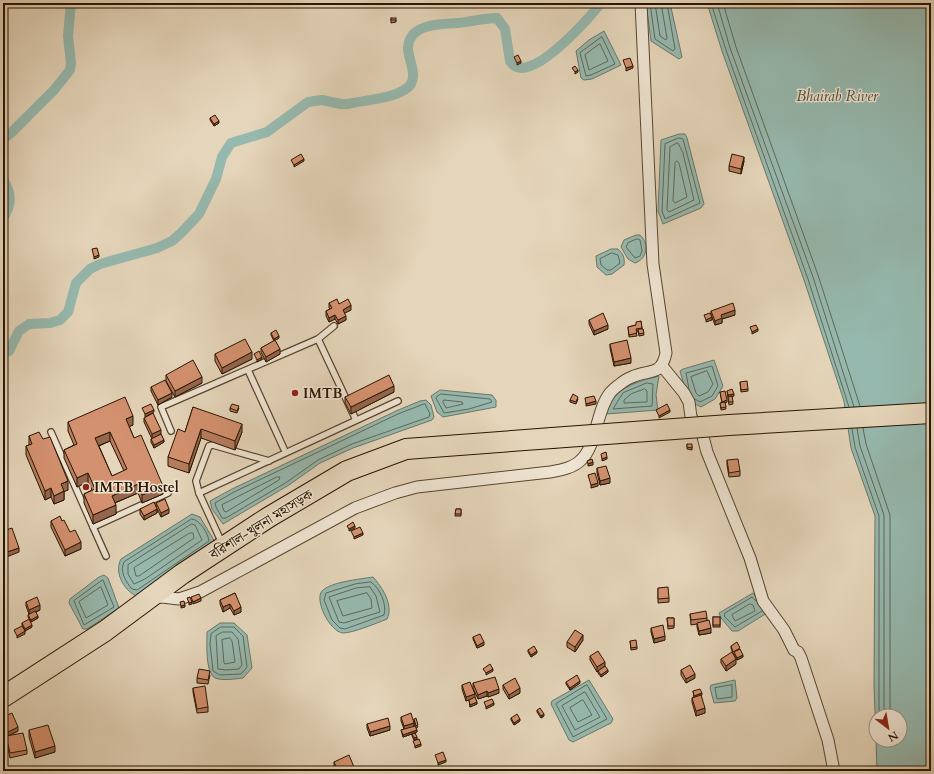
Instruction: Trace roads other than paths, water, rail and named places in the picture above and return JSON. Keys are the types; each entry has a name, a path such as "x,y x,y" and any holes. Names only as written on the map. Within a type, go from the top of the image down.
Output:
{"highway":[{"name":"বরিশাল-খুলনা মহাসড়ক","path":"3,697 106,631 182,574 269,517 347,471 406,449 729,425 931,413"}],"street":[{"path":"149,599 162,597 178,599 200,592 355,508 395,493 417,487 550,472 568,468 582,460 603,405 610,392 632,377 655,371 662,366 666,353 653,264 641,3"},
{"path":"662,366 684,393 689,402 691,417 702,433 707,452 750,558 763,601 781,625 794,650 798,652 801,658 828,740 834,771"}],"lane":[{"path":"171,432 161,407 318,339 334,326"},
{"path":"318,339 356,420"},
{"path":"248,370 284,449"},
{"path":"198,493 398,400"},
{"path":"51,432 106,556"},
{"path":"221,541 198,493 196,481 209,446 213,445 269,461"},
{"path":"93,527 168,493"}],"water":[{"path":"646,3 670,3 682,57 679,59 651,41"},
{"name":"Bhairab River","path":"707,3 931,3 931,771 877,771 876,748 908,748 908,708 875,708 875,516 851,448 844,401 804,280 722,51"},
{"path":"604,31 621,65 592,79 584,80 581,78 576,51 589,40"},
{"path":"679,134 685,134 687,138 704,204 701,208 663,224 658,211 661,140"},
{"path":"640,235 643,239 646,251 642,258 635,263 628,259 621,247 624,240"},
{"path":"611,249 618,249 621,252 624,258 624,265 612,274 606,275 597,267 596,256"},
{"path":"714,360 723,386 715,399 701,407 696,405 689,397 680,371"},
{"path":"659,376 656,395 658,410 606,414 609,405 619,392 634,384"},
{"path":"440,390 492,395 496,400 496,407 443,417 437,412 431,396"},
{"path":"426,400 431,405 434,417 432,420 353,448 320,463 289,485 223,524 212,509 210,501 232,489 396,411"},
{"path":"192,514 200,517 215,542 136,596 131,593 124,585 119,575 119,564 121,559"},
{"path":"104,575 108,578 119,608 87,629 83,629 69,603 70,599 99,577"},
{"path":"373,577 386,596 388,602 389,614 387,619 353,631 343,633 338,631 329,622 322,608 320,595 322,591 338,583"},
{"path":"753,593 767,613 738,631 732,631 721,618 719,613"},
{"path":"220,623 234,623 247,635 252,668 243,678 229,680 218,679 212,675 207,656 207,632"},
{"path":"589,680 613,719 611,723 573,742 569,740 551,704 552,701"},
{"path":"735,680 737,698 735,701 714,703 710,688 711,685"}],"waterway":[{"path":"3,139 54,90 70,70 71,63 68,36 71,3"},
{"path":"3,353 9,351 19,331 29,324 50,323 60,320 68,312 76,283 90,269 100,264 157,248 172,241 181,233 199,214 216,179 222,157 231,143 267,132 308,102 322,100 348,104 382,98 406,89 413,80 408,48 410,40 420,29 427,26 497,18 505,29 510,61 518,67 530,66 543,59 571,36 601,3"},
{"path":"3,179 8,189 10,199 8,208 3,218"}],"place":[{"name":"IMTB","path":"295,393"},
{"name":"IMTB Hostel","path":"86,487"}]}
